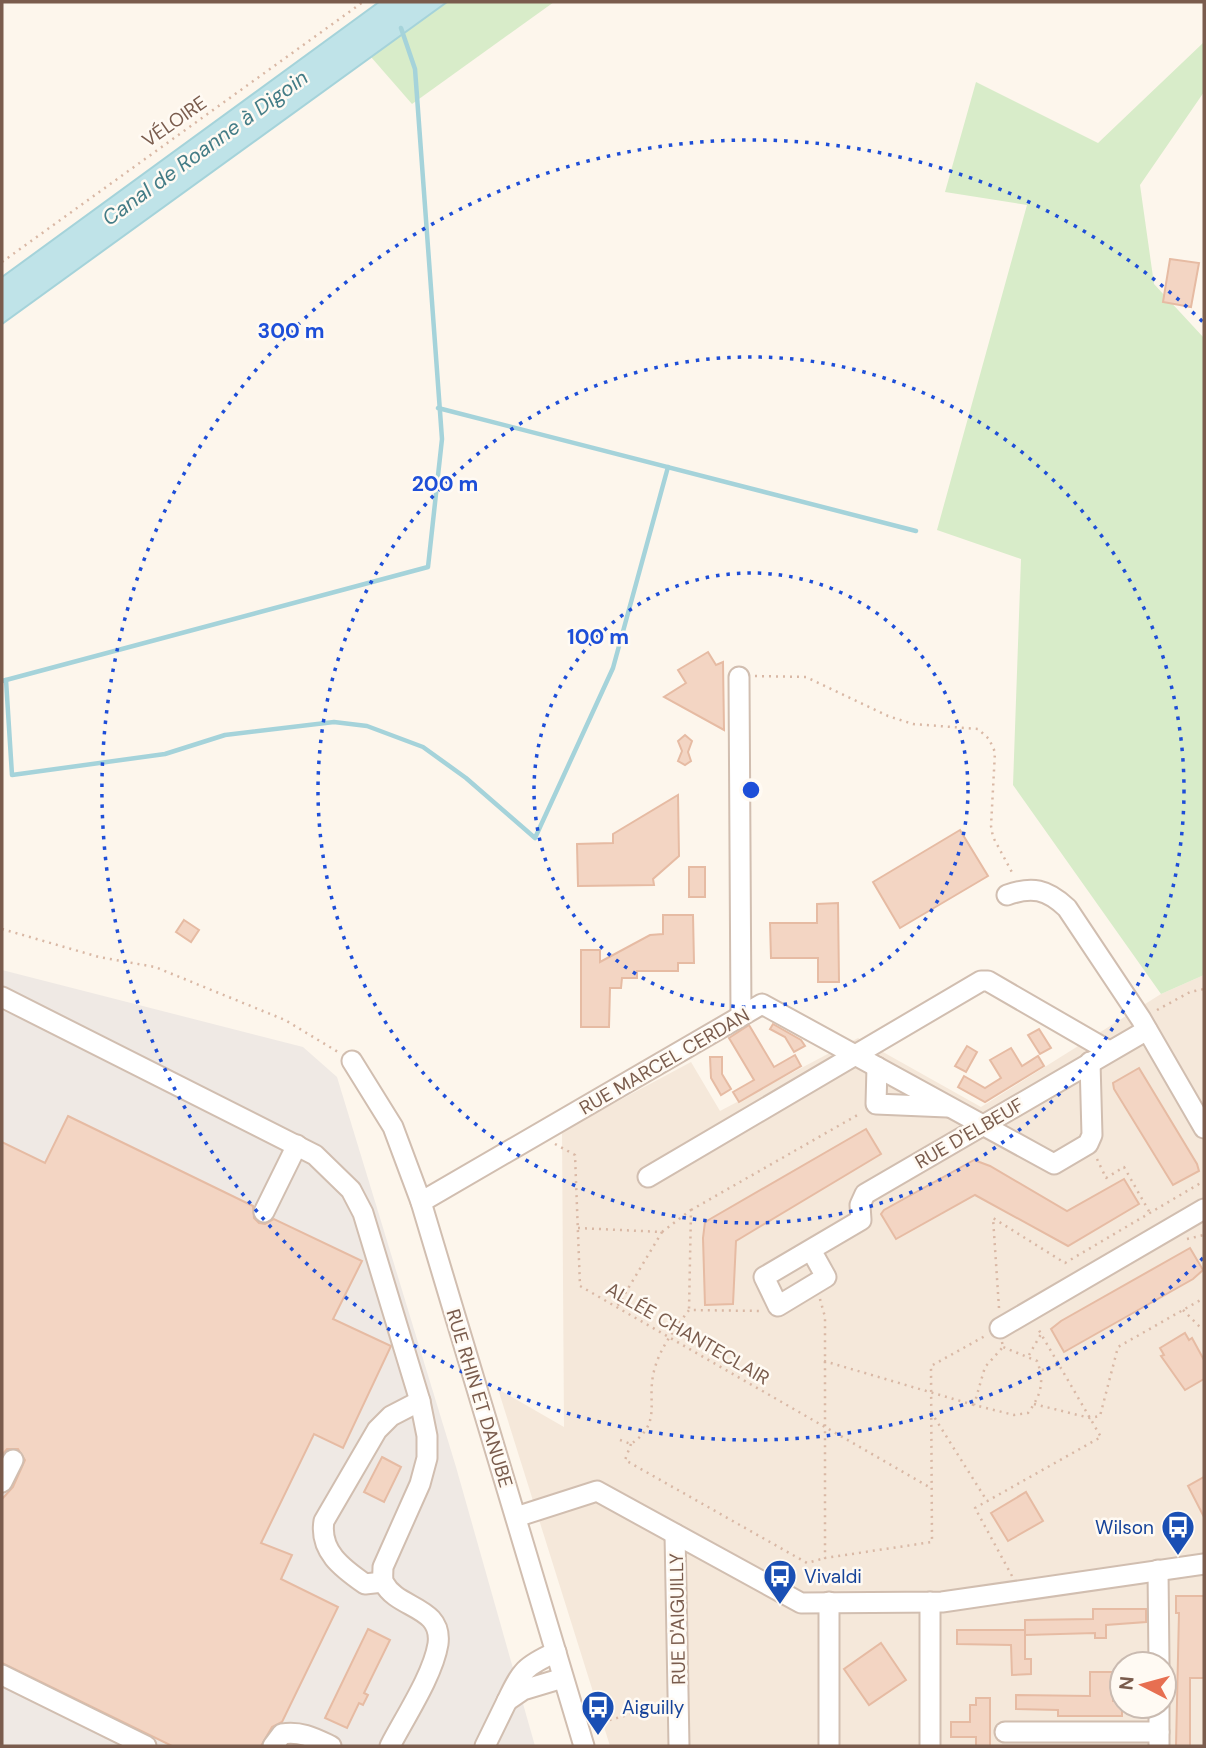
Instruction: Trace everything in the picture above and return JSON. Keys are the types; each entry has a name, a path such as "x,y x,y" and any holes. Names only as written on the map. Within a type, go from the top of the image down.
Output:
{"street":[{"path":"739,677 741,1016"},
{"path":"1016,892 1053,895 1068,908 1144,1024 1204,1128"},
{"path":"648,1177 981,981 988,981 1109,1051"},
{"path":"2,997 297,1144 335,1172 351,1190 363,1213 420,1401 427,1436 427,1458 420,1483 383,1567 383,1582 392,1592 425,1611 435,1625 439,1641 434,1659 390,1746"},
{"name":"RUE MARCEL CERDAN","path":"421,1202 762,1004 1054,1164 1088,1144"},
{"name":"RUE D'ELBEUF","path":"811,1250 861,1220 860,1205 865,1194 1109,1051 1144,1024"},
{"name":"RUE RHIN ET DANUBE","path":"352,1061 393,1127 421,1202 581,1739"},
{"path":"1088,1144 1091,1135 1090,1062"},
{"path":"877,1067 876,1104 951,1108"},
{"path":"264,1212 297,1144"},
{"path":"1001,1338 1029,1312 1204,1209"},
{"path":"811,1250 826,1277 778,1306 764,1277 811,1250"},
{"path":"383,1582 365,1584 341,1567 326,1547 322,1532 324,1521 377,1430 391,1416 420,1401"},
{"path":"2,1482 13,1460"},
{"path":"516,1517 597,1491 793,1600 930,1602 1021,1592 1204,1564"},
{"name":"RUE D'AIGUILLY","path":"675,1535 679,1746"},
{"path":"1158,1570 1158,1650"},
{"path":"829,1602 829,1746"},
{"path":"930,1602 930,1746"},
{"path":"485,1746 519,1675 528,1665 556,1652"},
{"path":"2,1675 146,1746"},
{"path":"506,1701 523,1690 563,1678"},
{"path":"1005,1732 1159,1739 1159,1720"},
{"path":"273,1746 282,1734 292,1732 307,1735 331,1746"}],"path":[{"name":"VÉLOIRE","path":"2,262 363,2"},
{"path":"739,677 806,677 888,716 913,724 978,729 989,739 995,752 993,838 1010,872 1016,892"},
{"path":"2,929 99,957 155,967 285,1020 352,1061"},
{"path":"1144,1024 1190,992 1204,989"},
{"path":"617,1308 662,1232 691,1210 876,1104"},
{"name":"ALLÉE CHANTECLAIR","path":"537,1134 575,1155 580,1286 931,1488"},
{"path":"1088,1144 1106,1178 1124,1167 1150,1213"},
{"path":"1001,1338 993,1218 1065,1263 1204,1181"},
{"path":"691,1210 689,1310 668,1338 654,1372 650,1426 644,1435 631,1444 625,1460 807,1563 932,1542 931,1366 1001,1338"},
{"path":"578,1228 662,1232"},
{"path":"815,1284 825,1317 825,1558"},
{"path":"1034,1404 1090,1418 1100,1416 1118,1347 1204,1298"},
{"path":"689,1310 769,1311 778,1306"},
{"path":"1183,1310 1200,1328"},
{"path":"1021,1592 975,1508 1101,1437 1029,1312"},
{"path":"1028,1356 1041,1334"},
{"path":"824,1361 974,1405 1014,1415 1028,1413 1043,1377 1041,1371 1037,1361 1001,1338"},
{"path":"974,1405 985,1367 993,1356"},
{"path":"1041,1371 1059,1364"},
{"path":"930,1411 987,1501"},
{"path":"620,1440 631,1444"},
{"path":"581,1739 648,1709 678,1709"}],"shaded area":[{"path":"2,970 303,1047 337,1077 456,1467 535,1746 2,1746"},
{"path":"1204,975 1204,1746 610,1746 498,1389 564,1427 562,1131 691,1062 720,1111 858,1038 981,1107 1161,994"}],"green space":[{"path":"447,2 554,2 412,104 371,57"},
{"path":"1204,42 1204,92 1140,185 1154,284 1204,338 1204,975 1161,994 1013,785 1021,559 937,530 1027,205 945,192 976,82 1098,143"}],"water":[{"name":"Canal de Roanne à Digoin","path":"379,2 447,2 2,324 2,277"}],"building":[{"path":"1170,259 1199,263 1191,307 1163,302"},
{"path":"708,652 716,665 723,662 724,730 664,697 686,683 678,670"},
{"path":"685,735 692,741 688,752 691,761 685,765 678,761 682,751 678,741"},
{"path":"678,795 679,856 653,879 654,885 578,886 577,844 613,843 613,834"},
{"path":"960,830 988,876 900,928 873,882"},
{"path":"689,867 705,867 705,897 689,897"},
{"path":"838,903 839,982 818,982 818,958 771,958 770,923 817,923 817,904"},
{"path":"663,915 693,915 694,963 678,963 678,971 637,971 637,978 622,978 621,988 610,988 609,1027 581,1027 581,950 600,950 600,962 650,935 663,934"},
{"path":"184,920 199,930 191,942 176,932"},
{"path":"773,1024 801,1040 805,1046 794,1052 785,1037 770,1029"},
{"path":"749,1025 774,1067 795,1055 801,1066 739,1102 733,1092 754,1080 729,1038"},
{"path":"1039,1029 1051,1048 1040,1054 1028,1035"},
{"path":"967,1046 977,1052 966,1072 955,1066"},
{"path":"1011,1048 1022,1066 1038,1056 1044,1066 985,1102 958,1087 964,1076 985,1088 1001,1078 990,1060"},
{"path":"710,1057 722,1057 722,1074 731,1089 721,1095 711,1078"},
{"path":"1139,1068 1197,1164 1199,1171 1173,1185 1114,1089 1113,1083"},
{"path":"68,1116 253,1206 254,1218 259,1223 265,1224 274,1219 362,1261 333,1319 391,1346 343,1448 314,1434 261,1543 292,1555 281,1579 338,1607 282,1722 272,1727 261,1746 172,1746 2,1663 2,1499 13,1487 25,1460 18,1449 7,1449 2,1455 2,1142 45,1163"},
{"path":"866,1129 881,1154 736,1241 733,1304 705,1305 705,1222"},
{"path":"974,1160 990,1166 1067,1211 1124,1179 1139,1204 1068,1246 975,1195 896,1239 881,1214 884,1210"},
{"path":"1190,1248 1203,1270 1193,1279 1064,1352 1051,1329"},
{"path":"1185,1333 1189,1340 1192,1338 1204,1360 1204,1379 1185,1390 1161,1356 1164,1355 1160,1348"},
{"path":"382,1457 401,1467 384,1502 364,1492"},
{"path":"1204,1477 1204,1517 1188,1486"},
{"path":"1026,1492 1043,1521 1008,1541 991,1513"},
{"path":"1176,1596 1204,1596 1204,1678 1190,1678 1190,1746 1176,1746 1179,1613 1176,1613"},
{"path":"1093,1609 1146,1609 1146,1622 1106,1625 1106,1638 1095,1638 1095,1633 1025,1635 1025,1620 1093,1619"},
{"path":"368,1629 390,1640 364,1693 368,1695 363,1705 359,1703 347,1728 325,1718"},
{"path":"957,1630 1025,1630 1025,1659 1031,1659 1031,1674 1012,1675 1011,1645 957,1644"},
{"path":"881,1643 906,1680 869,1705 844,1669"},
{"path":"1090,1672 1108,1672 1108,1716 1058,1716 1058,1710 1016,1709 1016,1695 1090,1696"},
{"path":"976,1698 990,1698 990,1746 976,1746 976,1737 951,1737 951,1722 970,1722 970,1705 976,1705"}],"waterway":[{"path":"6,680 428,567 442,439 415,69 401,28"},
{"path":"438,408 916,531"},
{"path":"2,681 6,680 12,775 165,754 225,735 334,722 367,726 423,747 466,778 535,838 613,668 668,467"}],"place":[{"name":"Wilson","path":"1178,1557"},
{"name":"Vivaldi","path":"780,1606"},
{"name":"Aiguilly","path":"598,1737"}]}
